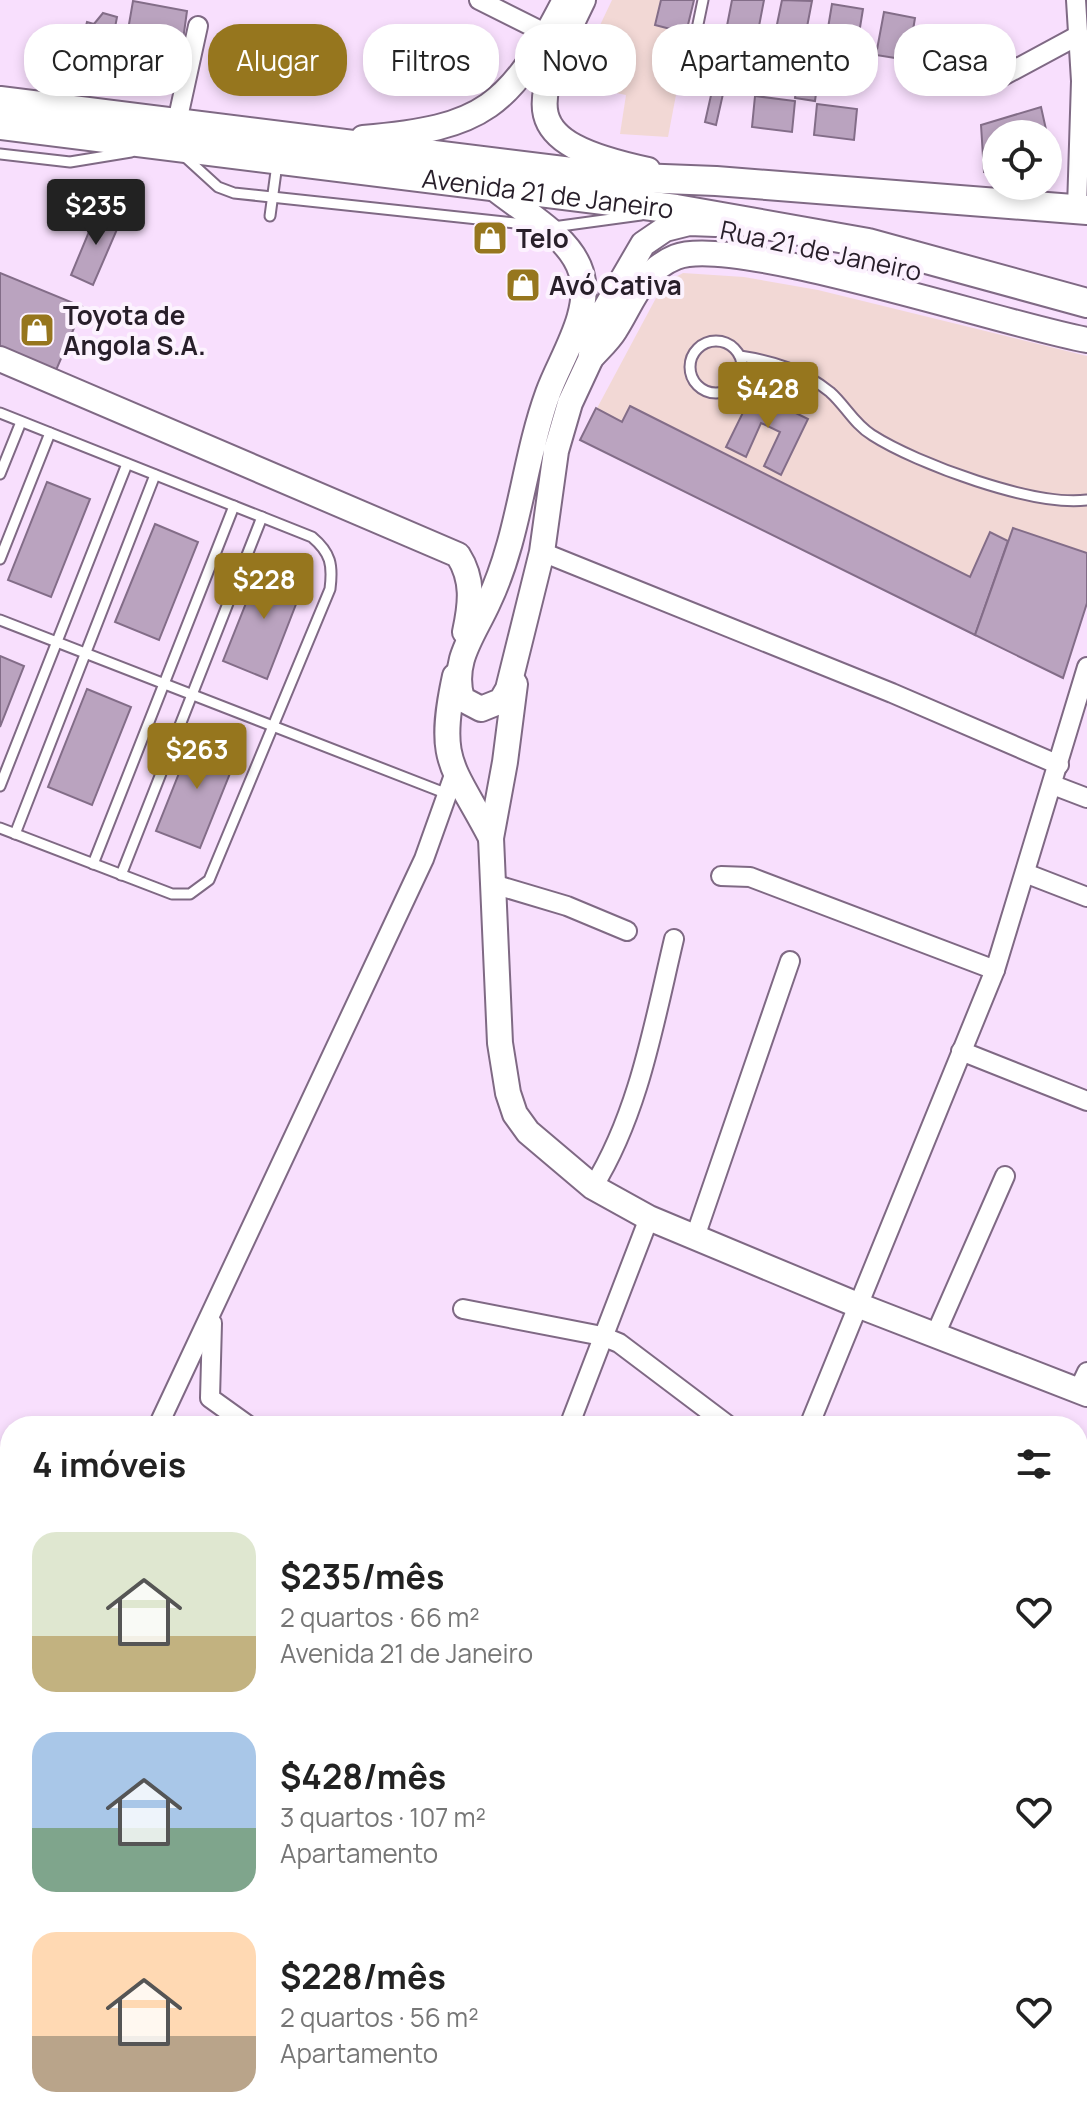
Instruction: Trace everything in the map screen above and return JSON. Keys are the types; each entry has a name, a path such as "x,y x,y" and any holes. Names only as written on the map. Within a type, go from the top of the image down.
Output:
{"main road":[{"name":"Avenida 21 de Janeiro","path":"0,101 277,161 676,209 780,226 868,243 1082,300"},
{"name":"Avenida 21 de Janeiro","path":"0,125 170,138 333,139 612,177 716,181 795,190 1082,209"}],"street":[{"path":"479,0 527,24"},
{"path":"552,24 565,0"},
{"path":"583,0 554,61 546,88 545,113 553,129 581,152 615,163 716,181"},
{"path":"1076,0 1082,209"},
{"path":"170,138 198,26"},
{"path":"1016,69 1079,35"},
{"path":"333,139 418,134 465,120 515,81"},
{"path":"494,188 541,226 576,260 584,290 581,309 547,395 524,499 502,573 458,664 462,699 481,709 493,707 508,689 542,552 556,451 570,403 590,360 597,323 626,269 643,244 665,229 689,223 780,226"},
{"name":"Rua 21 de Janeiro","path":"590,360 615,331 643,281 676,257 715,252 822,274 1087,340"},
{"path":"0,359 458,555 466,568 471,605 445,733 450,784 424,859 163,1416"},
{"path":"542,552 892,693 1059,765"},
{"path":"519,647 505,762 491,838 500,1043 508,1093 515,1114 528,1132 593,1187 649,1218 860,1306 1084,1386"},
{"path":"813,1416 995,970 1087,667"},
{"path":"450,784 491,838"},
{"path":"1053,785 1087,798"},
{"path":"1025,873 1087,897"},
{"path":"721,876 750,877 995,970"},
{"path":"493,884 567,906 627,931"},
{"path":"593,1187 613,1155 628,1119 674,939"},
{"path":"695,1237 790,961"},
{"path":"961,1051 1087,1101"},
{"path":"936,1333 1005,1176"},
{"path":"573,1416 649,1218"},
{"path":"463,1309 602,1336 640,1357 716,1416"},
{"path":"212,1316 210,1398 235,1416"}],"lane":[{"path":"698,24 703,0"},
{"path":"0,154 70,162 170,138 218,187 272,197 541,226 593,225 676,209"},
{"path":"270,216 277,161"},
{"path":"740,356 742,373 726,392 717,394 702,389 691,376 691,358 702,344 719,340 728,343 740,356 780,362 831,392 850,417 871,435 899,450 977,480 1029,495 1087,500"},
{"path":"0,413 312,537 327,551 332,568 330,589 209,880 190,894 172,894 0,828"},
{"path":"0,474 21,422"},
{"path":"0,559 50,433"},
{"path":"0,786 127,464"},
{"path":"15,834 155,475"},
{"path":"93,864 234,506"},
{"path":"121,875 262,517"},
{"path":"0,620 273,726 450,784"}],"shaded area":[{"path":"612,0 694,0 689,24 652,24 652,96 676,96 668,137 620,134 626,96 636,96 636,24 601,24"},
{"path":"683,273 744,277 818,290 1087,356 1087,603 1063,678 580,440 664,283"}],"building":[{"path":"661,0 694,0 688,24 655,24"},
{"path":"732,0 764,0 759,24 727,24"},
{"path":"782,0 812,1 808,24 777,24"},
{"path":"133,1 187,11 185,24 129,24"},
{"path":"832,4 863,9 861,24 829,24"},
{"path":"884,12 915,18 914,24 894,24 894,58 878,55"},
{"path":"103,13 117,17 116,24 94,24"},
{"path":"711,96 723,96 716,125 705,122"},
{"path":"755,96 795,101 792,132 752,127"},
{"path":"795,96 816,96 815,101"},
{"path":"817,104 857,109 854,140 814,135"},
{"path":"1041,107 1044,120 998,120"},
{"path":"98,210 121,220 93,285 71,275"},
{"name":"Toyota de Angola S.A.","path":"0,273 83,307 54,375 0,353"},
{"path":"753,392 808,419 781,475 764,466 780,432 761,423 746,457 726,447"},
{"path":"630,406 970,577 990,532 1008,541 975,635 580,440 596,408 622,422"},
{"path":"47,482 90,499 51,597 8,580"},
{"path":"155,524 198,542 159,640 115,622"},
{"path":"1013,528 1087,553 1087,603 1063,678 975,635"},
{"path":"262,563 305,581 267,679 223,661"},
{"path":"0,656 24,666 0,727"},
{"path":"87,689 131,707 92,805 48,787"},
{"path":"195,733 239,751 200,848 156,831"}],"place":[{"name":"Telo","path":"490,238"},
{"name":"Avó Cativa","path":"523,285"},
{"name":"Toyota de Angola S.A.","path":"37,330"}]}
